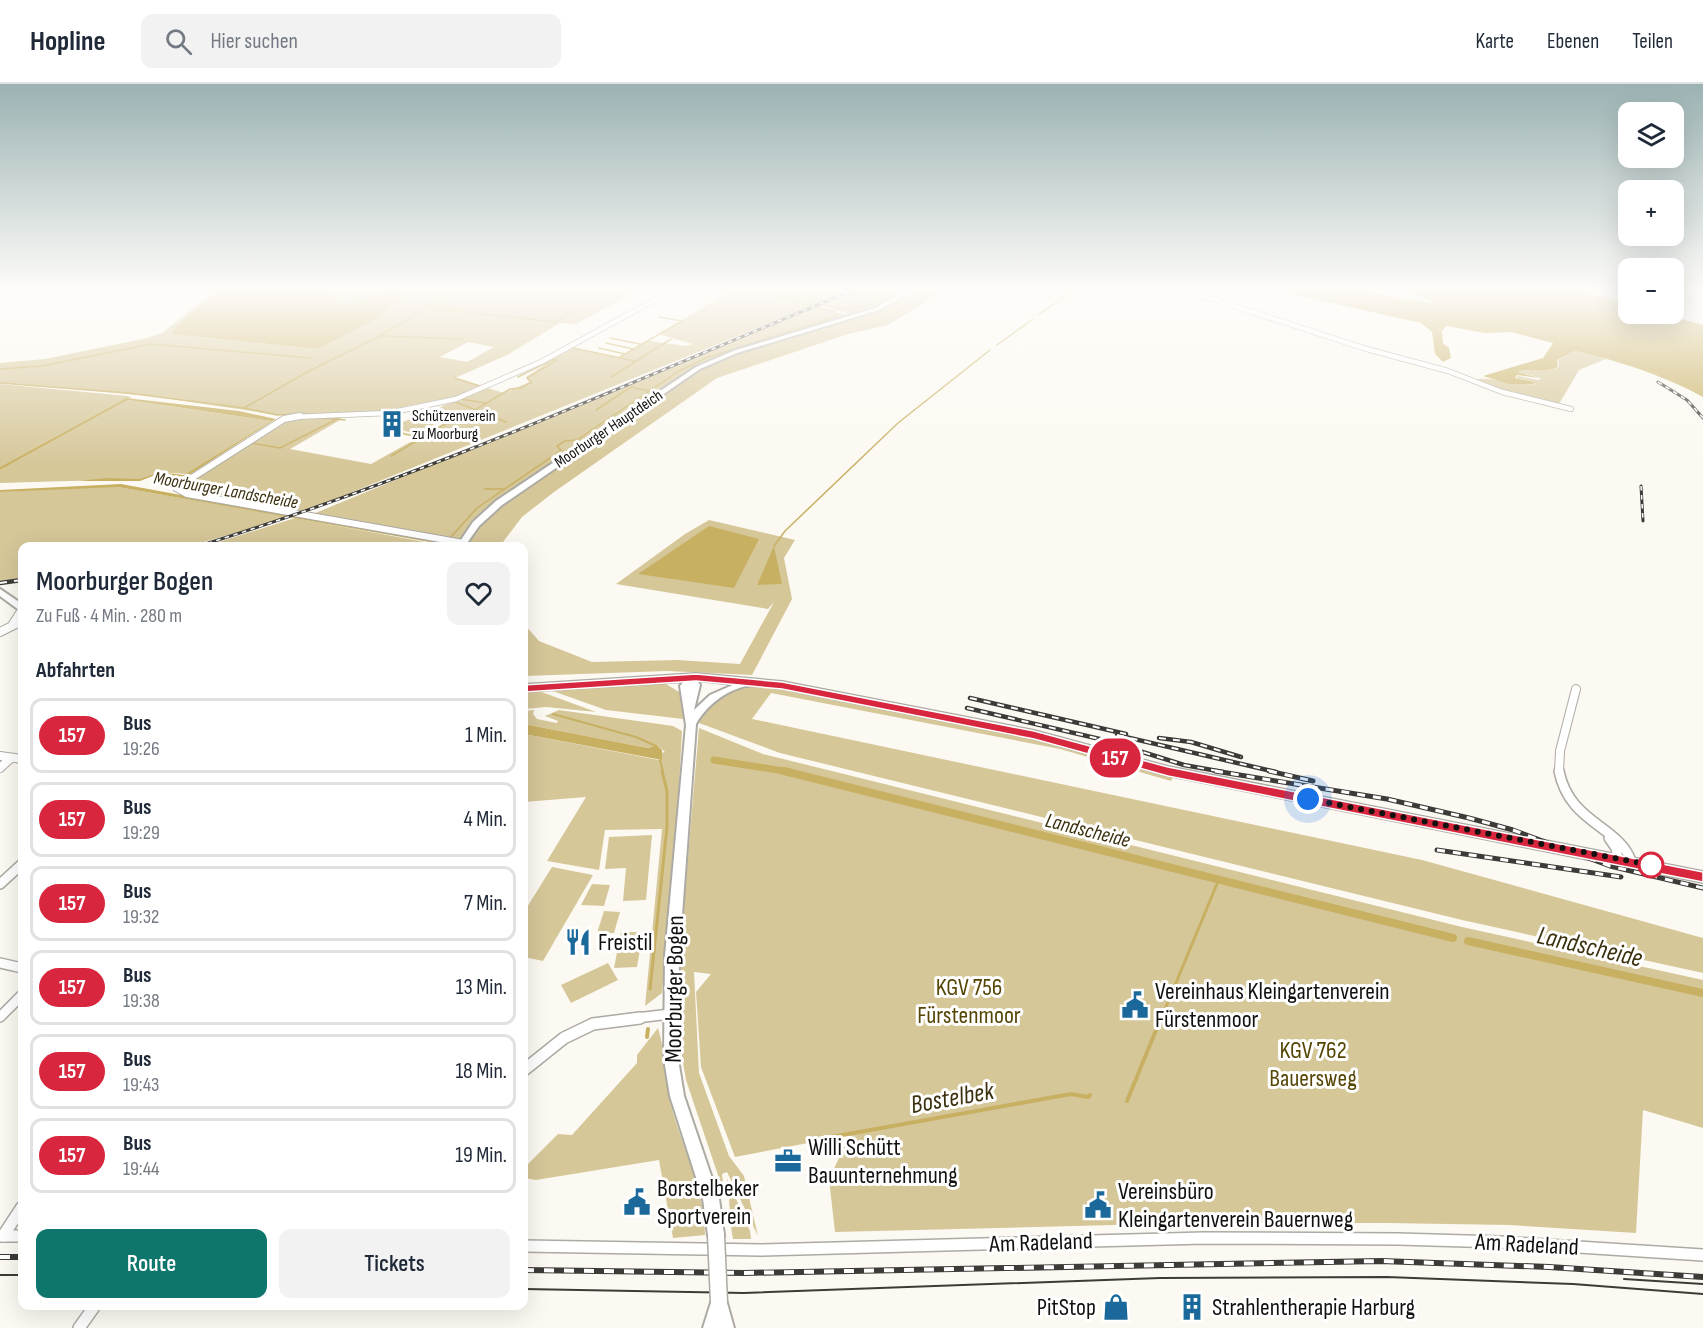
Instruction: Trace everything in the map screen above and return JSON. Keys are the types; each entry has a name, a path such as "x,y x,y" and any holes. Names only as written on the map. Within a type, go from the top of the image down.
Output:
{"main road":[{"name":"Moorburger Hauptdeich","path":"463,542 476,524 499,503 694,371 745,349"},
{"path":"0,592 18,606"},
{"path":"528,684 656,675 755,682 1011,730 1168,771 1703,877"},
{"path":"528,684 691,678"},
{"path":"686,693 686,682 691,678"},
{"name":"Moorburger Bogen","path":"689,706 695,685 691,678"},
{"path":"653,679 670,683 686,693"},
{"path":"691,725 698,710 706,701 733,687 755,682"},
{"name":"Moorburger Bogen","path":"686,693 691,725 675,901 670,1014 674,1078 711,1199 716,1235 719,1302 725,1328"},
{"name":"Moorburger Bogen","path":"712,1328 719,1302"}],"street":[{"path":"451,542 195,496 180,491 177,487 284,419 303,416 389,413 456,399 541,362 565,349"},
{"path":"1367,349 1448,371 1503,392 1571,409"},
{"path":"10,627 18,615"},
{"path":"0,634 18,623"},
{"path":"0,634 18,628"},
{"path":"1576,689 1558,758 1558,772 1569,800 1607,835 1624,860"},
{"path":"0,756 18,759"},
{"path":"0,768 11,758"},
{"path":"0,884 18,868"},
{"path":"0,963 18,967"},
{"path":"0,1017 18,999"},
{"path":"528,1067 564,1038 593,1024 670,1014"},
{"path":"1,1236 18,1213"},
{"path":"1,1236 18,1236"},
{"name":"Am Radeland","path":"528,1246 761,1250 1193,1238 1387,1239 1500,1242 1703,1255"},
{"path":"79,1328 92,1310"}],"green space":[{"path":"93,349 455,349 440,357 467,362 490,349 517,349 455,378 504,393 529,382 526,377 569,349 582,349 620,357 634,349 705,349 303,512 190,494 180,488 236,449 278,425 300,418 321,415 342,419 290,449 371,464 446,422 427,417 444,405 462,400 453,397 372,413 277,415 151,396 0,383 0,363 45,359"},
{"path":"713,349 744,349 697,367 563,457 552,455 559,459 474,522 459,540 313,514"},
{"path":"752,349 803,349 717,378 554,492 522,517 503,542 466,542 470,534 496,508 705,367"},
{"path":"1575,351 1606,359 1579,370 1559,404 1503,390 1475,380 1487,379 1534,384 1535,382 1516,378 1518,376 1539,380 1541,378 1519,372 1554,369 1559,367 1558,360"},
{"path":"0,384 132,398 126,398 0,467"},
{"path":"128,400 271,421 186,474 159,472 139,479 0,483 0,470"},
{"path":"410,419 436,425 420,435 390,427"},
{"path":"118,487 291,517 204,542 18,542 18,579 0,581 0,492"},
{"path":"295,518 425,542 219,542"},
{"path":"709,520 795,540 784,558 792,599 752,675 667,671 528,676 528,629 539,641 592,662 678,660 740,664 774,602 768,609 616,584 685,534"},
{"path":"666,684 684,695 683,719 606,710 547,689"},
{"path":"755,685 1023,736 1174,776 1171,781 1060,749 771,693 752,719 1422,860 1703,938 1703,973 1462,920 780,753 699,723 709,708 722,697"},
{"path":"536,690 596,712 546,707 528,709 528,691"},
{"path":"534,710 533,714 537,719 557,723 558,721 545,716 559,710 673,726 682,731 676,841 662,993 645,1006 662,829 605,830 599,870 547,861 586,797 528,802 528,735 659,760 662,760 661,753 665,752 657,745 648,748 528,725 528,711"},
{"path":"699,728 763,754 1462,927 1703,980 1703,990 1524,952 1525,956 1703,995 1703,1128 1643,1110 1636,1233 1509,1225 1387,1223 1194,1223 835,1232 829,1179 850,1135 735,1157 701,1067 696,992 711,974 694,972 699,1073 729,1156 744,1176 758,1236 727,1172 722,1174 725,1196 686,1080 681,1051 679,962","holes":["1062,839 1359,911 1360,912"]},
{"path":"652,835 646,900 623,901 626,868 605,869 609,837"},
{"path":"552,867 593,875 543,961 528,958 528,906"},
{"path":"592,884 610,885 604,906 581,905"},
{"path":"604,911 620,912 614,933 597,933"},
{"path":"621,932 643,932 637,967 614,968"},
{"path":"608,963 618,980 571,1003 561,985"},
{"path":"658,1028 670,1101 697,1184 704,1217 705,1235 673,1238 659,1160 536,1180 528,1179 528,1164 558,1134 572,1135 637,1063 637,1055"},
{"path":"727,1178 750,1231 751,1239 733,1239"}],"shaded area":[{"path":"1434,349 1449,349 1451,358 1443,362 1435,354"},
{"path":"1549,349 1703,349 1703,397 1640,370 1575,351 1557,360 1558,367 1553,369 1518,372 1540,378 1517,375 1515,378 1535,382 1533,384 1510,384 1483,376 1543,358"},
{"path":"126,398 239,411 276,419 189,475 180,477 158,474 140,481 78,481 107,478 139,479 159,472 184,475 271,421 128,400 0,470 0,467"},
{"path":"121,484 439,542 118,487 0,492 0,490"},
{"path":"709,526 759,539 734,588 638,574"},
{"path":"774,546 782,584 757,585"},
{"path":"528,725 648,748 657,745 662,750 662,760 528,735"}],"waterway":[{"path":"0,369 42,366 126,349"},
{"path":"209,349 311,358"},
{"path":"244,408 307,372 354,349"},
{"path":"577,349 618,358"},
{"path":"604,349 625,354"},
{"path":"625,354 633,349"},
{"path":"611,377 655,349"},
{"path":"557,453 561,450 557,446 565,441 577,440 679,371 706,358 734,349"},
{"path":"774,546 785,531 898,423 990,350"},
{"path":"618,358 625,354"},
{"path":"618,358 634,361"},
{"path":"475,410 510,389 521,388 532,382 527,378 557,360 554,359 518,377"},
{"path":"455,378 483,387"},
{"path":"0,383 128,393 244,408"},
{"path":"596,410 631,387 649,391"},
{"path":"460,399 486,403"},
{"path":"453,401 475,410"},
{"path":"244,408 277,415 295,414"},
{"path":"457,421 475,410"},
{"path":"475,410 506,422"},
{"path":"300,414 322,414"},
{"path":"316,418 337,419"},
{"path":"251,443 280,448 337,419"},
{"path":"337,419 345,420"},
{"path":"421,420 447,423 422,438"},
{"path":"384,429 422,438"},
{"path":"391,456 422,438"},
{"path":"450,538 477,508 550,458"},
{"path":"485,489 503,489"},
{"path":"553,714 636,737 656,746"},
{"path":"660,760 663,772"},
{"name":"Landscheide","path":"714,760 785,771"},
{"path":"650,989 667,827 667,791 662,771"},
{"name":"Landscheide","path":"785,771 790,772"},
{"name":"Landscheide","path":"785,771 1453,938"},
{"name":"Bostelbek","path":"1161,1019 1219,879"},
{"name":"Landscheide","path":"1468,941 1703,993"},
{"name":"Bostelbek","path":"1127,1101 1161,1018"},
{"path":"647,1037 648,1029"},
{"name":"Bostelbek","path":"820,1139 1071,1094 1088,1097 1090,1095"}],"tram line":[{"path":"0,1275 18,1275"},
{"path":"528,1289 744,1293 1160,1278 1387,1277 1573,1284 1703,1294"},
{"path":"1624,1279 1703,1284"}],"railway":[{"path":"211,542 365,490 528,426 713,349"},
{"path":"1658,382 1687,400 1703,418"},
{"path":"1641,486 1643,521"},
{"path":"0,583 18,581"},
{"path":"970,698 1126,734"},
{"path":"967,708 1104,740 1184,765 1223,772"},
{"path":"1117,735 1276,772"},
{"path":"1159,738 1191,742 1241,757"},
{"path":"1215,771 1387,799 1469,818 1513,830 1610,866 1703,888"},
{"path":"1269,771 1313,781"},
{"path":"1437,850 1621,877"},
{"path":"0,1257 18,1257"},
{"path":"528,1270 744,1273 1381,1261 1549,1267 1703,1277"}],"bus line":[{"name":"157","path":"528,688 696,677 782,685 1034,735 1168,771 1703,877"}],"place":[{"name":"Schützenverein zu Moorburg","path":"392,424"},
{"name":"Freistil","path":"578,942"},
{"name":"Vereinhaus Kleingartenverein Fürstenmoor","path":"1135,1005"},
{"name":"Willi Schütt Bauunternehmung","path":"788,1161"},
{"name":"Borstelbeker Sportverein","path":"637,1202"},
{"name":"Vereinsbüro Kleingartenverein Bauernweg","path":"1098,1205"},
{"name":"PitStop","path":"1116,1307"},
{"name":"Strahlentherapie Harburg","path":"1192,1307"}],"route":[{"path":"1308,799 1651,865"}],"water label":[{"name":"Moorburger Landscheide","path":"226,490"}],"park label":[{"name":"KGV 756 Fürstenmoor","path":"969,1001"},
{"name":"KGV 762 Bauersweg","path":"1313,1064"}]}
